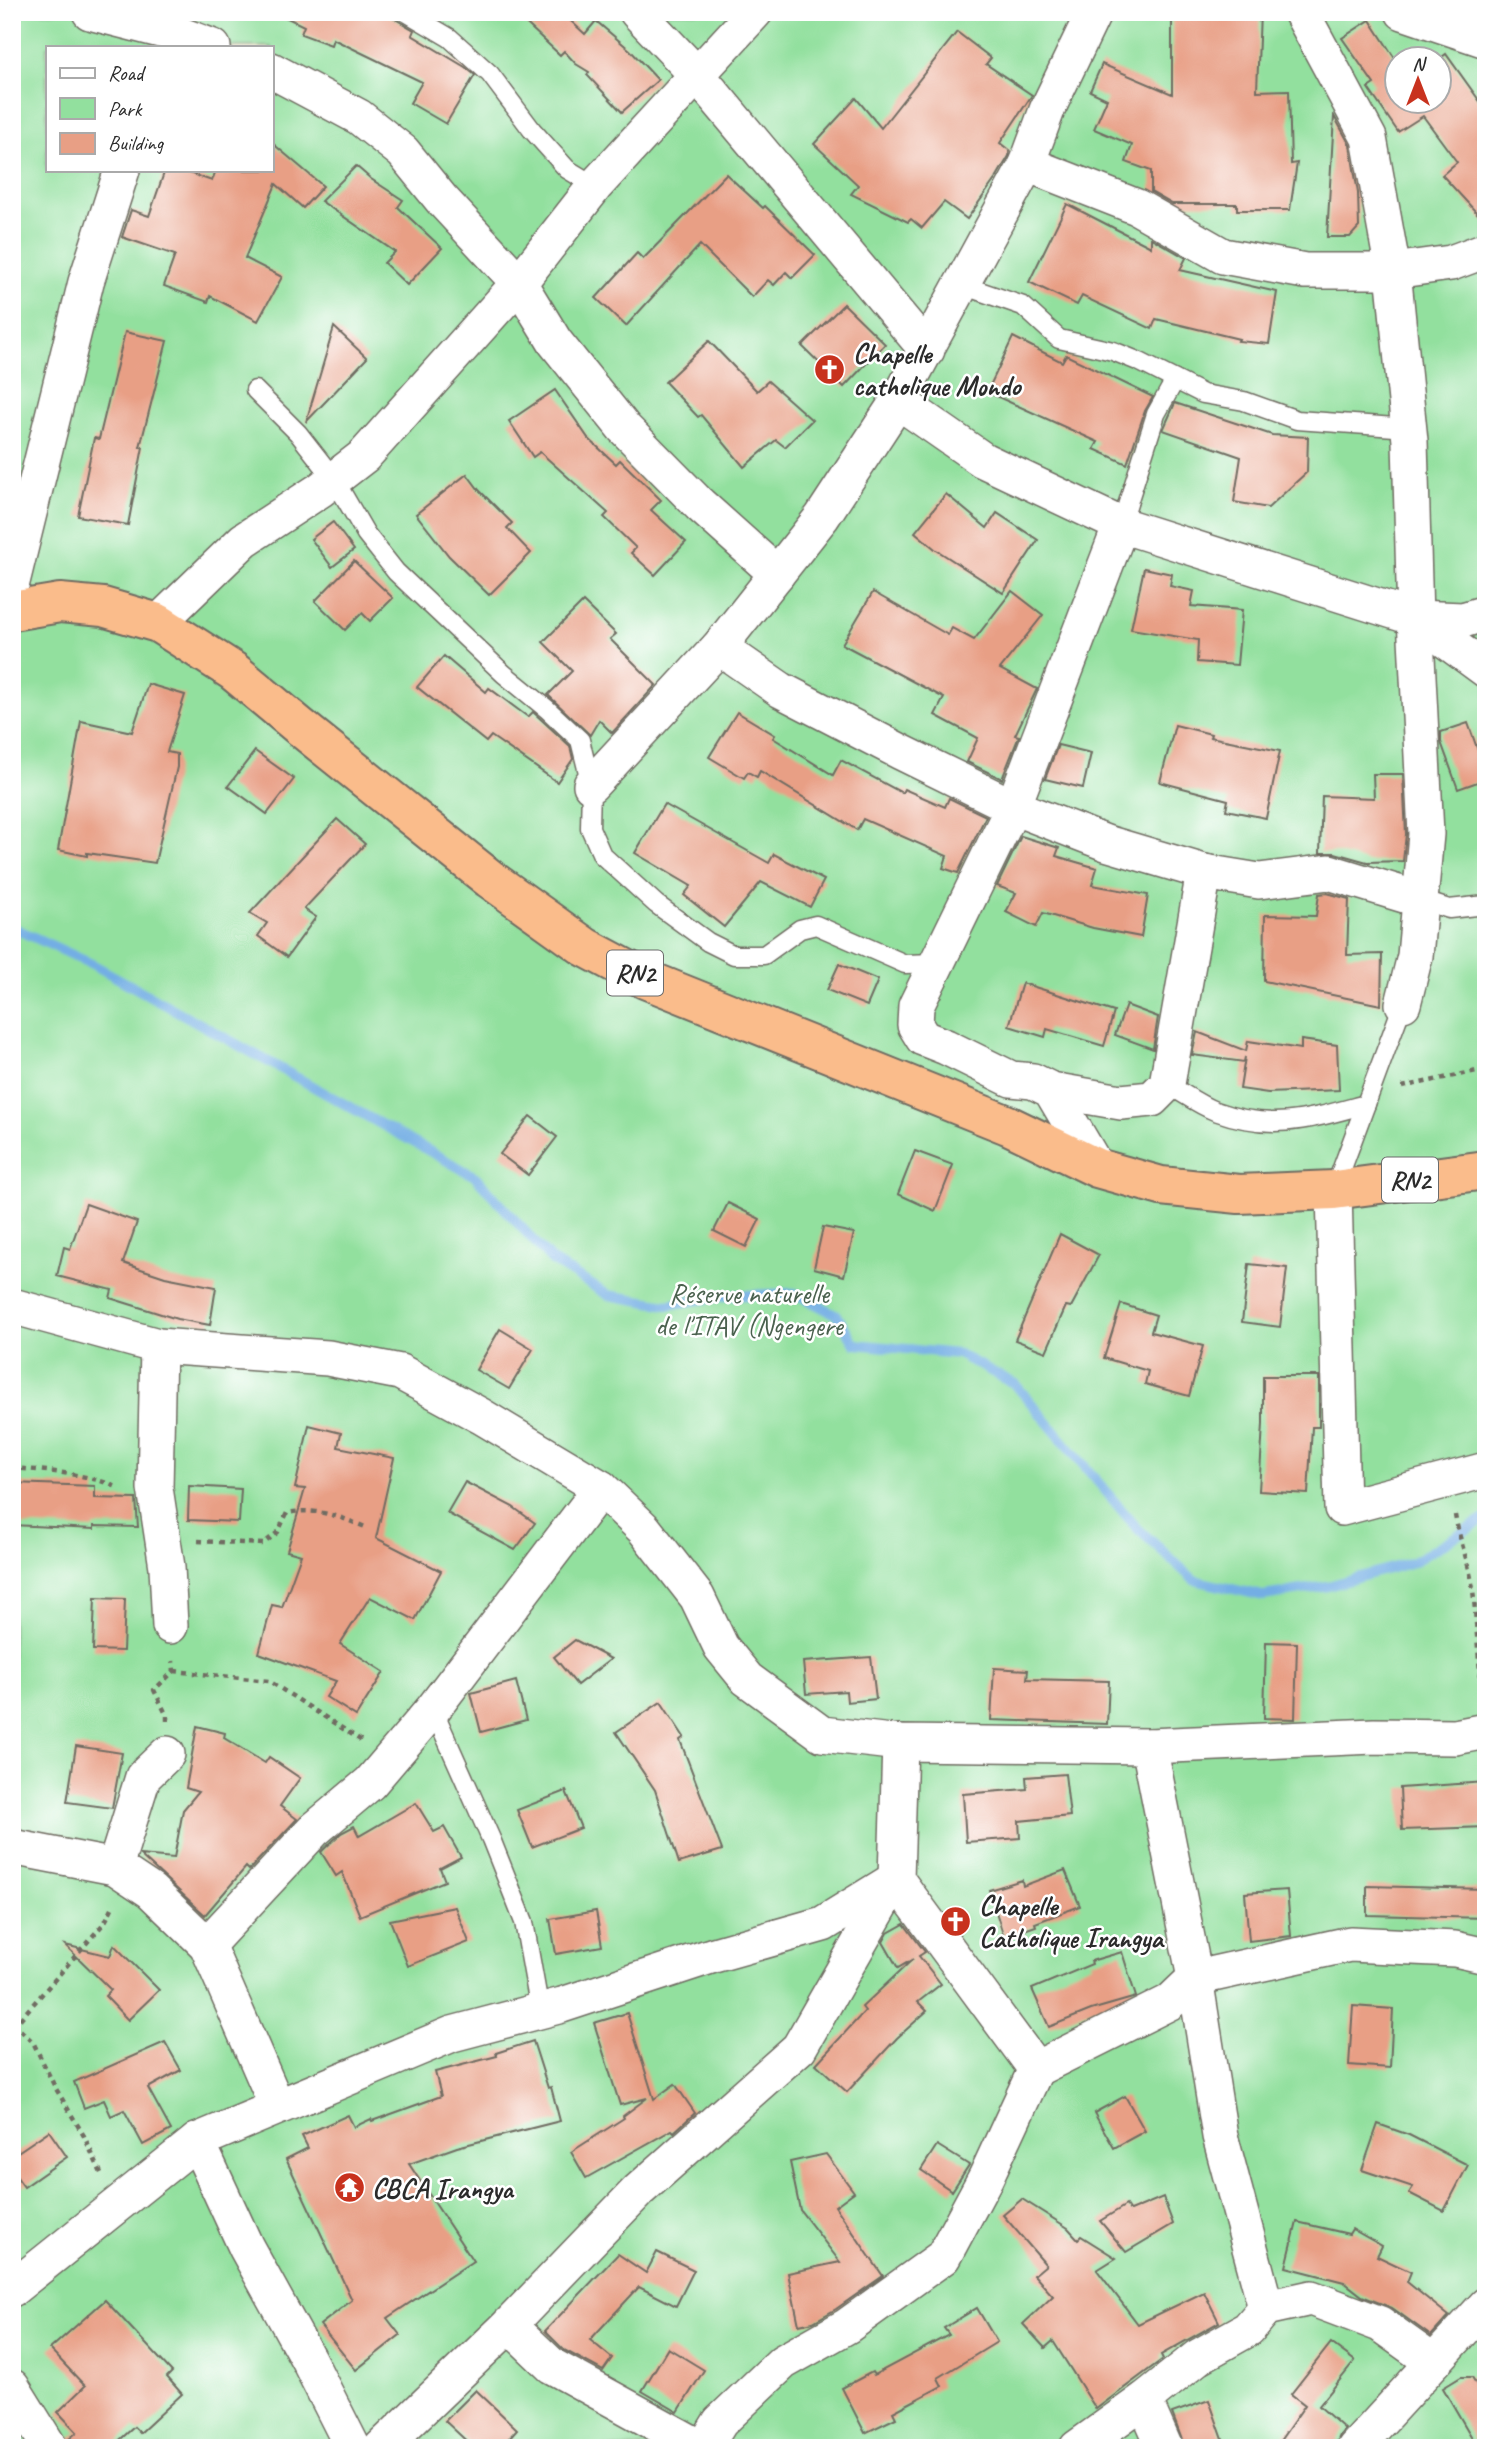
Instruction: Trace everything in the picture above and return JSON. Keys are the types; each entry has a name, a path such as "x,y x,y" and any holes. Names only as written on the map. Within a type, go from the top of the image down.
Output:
{"highway":[{"name":"RN2","path":"12,611 60,603 103,607 158,622 233,671 490,879 585,947 645,979 1008,1125 1097,1168 1161,1186 1239,1194 1334,1190 1486,1170"}],"street":[{"path":"90,12 194,36"},
{"path":"637,12 698,76 927,350"},
{"path":"158,622 244,540 364,456 519,283 595,186 755,12"},
{"path":"591,785 719,647 822,517 898,401 1027,164 1047,110 1094,12"},
{"path":"1301,12 1368,138 1393,271 1409,428 1426,834 1415,956 1403,1004"},
{"path":"1403,12 1486,40"},
{"path":"273,71 359,117 403,152 442,200 519,283 555,342 624,428 700,505 777,574"},
{"path":"1027,164 1137,207 1223,256 1305,271 1393,271 1451,263 1486,250"},
{"path":"12,582 86,282 121,172"},
{"path":"898,401 983,460 1121,525 1415,618 1463,620 1486,613"},
{"path":"1121,525 1013,807 916,1006 915,1025 923,1038 1011,1079 1033,1081 1051,1090 1121,1102 1152,1099 1167,1084 1205,872"},
{"path":"1415,618 1486,670"},
{"path":"719,647 781,690 1013,807 1106,844 1205,872 1259,881 1329,872 1421,900"},
{"path":"1051,1090 1097,1168"},
{"path":"1334,1190 1342,1508 1486,1470"},
{"path":"12,1306 158,1346 328,1358 401,1372 601,1488 644,1529 697,1597 721,1647 747,1679 822,1734 900,1743 1149,1746 1374,1736 1455,1737 1485,1718"},
{"path":"158,1346 155,1488 167,1567 170,1626"},
{"path":"207,1945 314,1830 370,1783 390,1760 433,1709 601,1488"},
{"path":"381,2448 509,2325 639,2190 799,2048 896,1879 900,1743"},
{"path":"1149,1746 1195,1978 1220,2136 1266,2308"},
{"path":"115,1867 144,1777 167,1754"},
{"path":"12,1847 115,1867 151,1891 207,1945 276,2106"},
{"path":"12,2290 197,2141 452,2034 540,2011 714,1955 823,1924 896,1879"},
{"path":"896,1879 1036,2069"},
{"path":"509,2325 552,2366 702,2448 720,2422 783,2362 846,2326 943,2257 986,2177 1036,2069 1170,2002 1195,1978 1350,1944 1455,1949 1486,1956"},
{"path":"197,2141 246,2248 308,2358 353,2448"},
{"path":"1077,2448 1198,2357 1248,2329 1266,2308 1311,2298 1380,2324 1433,2362"},
{"path":"1355,2448 1486,2305"},
{"path":"1144,2400 1165,2448"},
{"path":"17,2409 50,2448"}],"lane":[{"path":"406,12 450,38 490,74 532,130 567,169 595,186"},
{"path":"962,285 1023,306 1059,340 1113,351 1203,394 1244,401 1297,420 1409,428"},
{"path":"1121,525 1156,414 1175,380"},
{"path":"255,390 298,433 334,479 366,534 396,572 504,674 580,740 591,785 590,828 602,855 656,904 708,942 734,954 764,954 800,929 816,925 905,964 936,963"},
{"path":"1421,900 1449,909 1486,905"},
{"path":"1334,1190 1403,1004"},
{"path":"1167,1084 1214,1111 1262,1122 1305,1121 1366,1104"},
{"path":"433,1709 491,1839 524,1922 540,2011"}],"path":[{"path":"1366,1104 1407,1085 1486,1069"},
{"path":"12,1468 57,1472 103,1481 121,1489 155,1488"},
{"path":"1451,1479 1458,1535 1472,1588 1485,1718"},
{"path":"162,1539 263,1544 278,1532 288,1513 299,1511 329,1512 368,1528"},
{"path":"170,1626 174,1671"},
{"path":"167,1754 167,1716 154,1690 174,1671 269,1681 390,1760"},
{"path":"115,1867 117,1896 105,1922 15,2025 33,2042 55,2087 85,2136 116,2206"}],"green space":[{"name":"Réserve naturelle de l'ITAV (Ngengere","path":"12,12 1486,12 1486,2448 12,2448"}],"building":[{"path":"275,12 383,12 414,30 412,35 475,75 446,124 410,103 422,82 333,39 331,45 301,34 304,26"},
{"path":"514,12 561,12 585,34 596,21 630,50 658,80 622,112 587,75 589,72 576,64 564,51 560,55"},
{"path":"1172,12 1260,12 1257,91 1289,90 1291,164 1297,163 1290,210 1237,210 1237,204 1172,204 1151,192 1151,171 1126,162 1132,145 1094,129 1107,99 1090,91 1102,64 1172,94"},
{"path":"1370,20 1387,46 1382,46 1382,109 1368,88 1374,84 1342,38"},
{"path":"957,32 991,58 986,64 1032,95 1000,143 1010,151 1009,156 967,219 944,202 922,228 911,219 908,222 851,194 858,185 814,144 856,98 881,128"},
{"path":"1452,62 1486,110 1486,223 1442,175 1457,162 1423,116 1452,116"},
{"path":"1334,116 1350,145 1358,193 1359,227 1350,237 1327,237"},
{"path":"1387,116 1423,116 1398,132"},
{"path":"273,144 323,186 303,208 276,184 245,258 282,277 258,321 210,296 208,302 164,286 175,255 122,237 131,210 149,216 164,172 186,172 212,181 215,172 273,172"},
{"path":"356,166 403,200 398,207 442,248 407,285 384,263 395,252 321,201"},
{"path":"726,174 763,208 765,206 815,255 792,278 786,272 774,285 768,280 752,297 700,245 626,326 596,298 637,253 643,259"},
{"path":"1067,204 1151,247 1151,238 1186,258 1180,270 1277,292 1269,344 1238,341 1239,339 1156,319 1152,329 1082,296 1077,305 1029,282"},
{"path":"844,304 885,344 844,387 802,346"},
{"path":"334,327 367,358 306,422"},
{"path":"125,332 167,341 140,447 143,447 128,525 78,516 94,438 99,439"},
{"path":"1013,337 1062,362 1066,355 1153,397 1145,411 1127,464 1094,449 1098,442 987,392"},
{"path":"709,341 757,391 768,381 812,420 785,447 776,440 744,467 701,415 698,417 665,382"},
{"path":"555,390 588,438 616,464 620,460 661,500 651,510 686,542 655,575 631,553 636,548 604,517 608,513 540,452 533,457 509,421"},
{"path":"1175,403 1272,435 1308,437 1307,472 1268,508 1234,502 1241,457 1163,430"},
{"path":"467,474 512,523 507,528 531,553 489,595 449,556 416,514"},
{"path":"946,494 987,528 997,513 1038,540 1003,593 935,549 915,532"},
{"path":"333,522 354,550 332,567 311,539"},
{"path":"354,561 393,598 370,621 362,613 345,630 315,601"},
{"path":"1144,568 1172,574 1170,586 1194,591 1191,606 1242,610 1237,665 1197,662 1198,640 1131,629"},
{"path":"1012,591 1043,615 1000,669 1037,689 1015,735 1019,736 1002,779 967,762 978,738 935,715 944,698 842,644 873,592 948,635 952,628 974,640"},
{"path":"583,602 616,634 610,639 656,685 612,733 599,720 590,735 548,695 572,671 543,642"},
{"path":"444,656 486,692 489,688 528,717 533,712 570,746 573,759 557,782 491,736 486,742 417,687"},
{"path":"148,684 185,695 167,752 177,754 177,767 155,863 58,850 81,721 132,732"},
{"path":"737,712 833,775 841,760 902,793 904,789 945,807 949,798 986,816 958,873 943,868 947,856 863,819 857,830 760,771 757,777 748,772 744,778 709,757"},
{"path":"1468,723 1486,779 1458,789 1441,742 1441,732"},
{"path":"1175,725 1211,734 1210,737 1280,751 1266,818 1226,810 1228,800 1160,782"},
{"path":"1058,745 1091,753 1083,788 1045,779"},
{"path":"255,751 294,779 267,814 228,786"},
{"path":"1373,774 1403,774 1406,834 1403,861 1367,862 1335,853 1320,853 1322,796 1374,798"},
{"path":"664,804 769,863 774,854 824,880 810,907 761,882 724,927 684,895 691,886 635,853"},
{"path":"337,819 365,844 304,909 316,917 287,957 258,936 267,923 250,913"},
{"path":"1021,836 1059,848 1056,856 1097,868 1092,885 1148,895 1141,937 1093,928 1043,913 1036,927 1006,912 1016,893 997,886"},
{"path":"1327,893 1349,899 1347,955 1382,954 1381,1005 1264,981 1265,915 1316,916 1319,894"},
{"path":"839,964 878,980 867,1006 827,990"},
{"path":"1022,983 1114,1012 1104,1046 1047,1029 1045,1037 1009,1026"},
{"path":"1126,1005 1158,1017 1153,1049 1115,1035"},
{"path":"1197,1032 1246,1051 1248,1041 1301,1049 1301,1040 1337,1045 1339,1090 1268,1093 1240,1089 1245,1057 1244,1062 1192,1055"},
{"path":"530,1116 557,1137 528,1175 500,1154"},
{"path":"915,1151 953,1165 935,1211 898,1194"},
{"path":"728,1203 760,1219 746,1247 714,1231"},
{"path":"86,1204 137,1222 123,1263 165,1277 216,1287 210,1325 177,1319 110,1298 112,1290 57,1276 64,1247 70,1249"},
{"path":"823,1227 854,1233 844,1276 814,1268"},
{"path":"1060,1234 1099,1255 1071,1307 1066,1306 1046,1352 1015,1340"},
{"path":"1249,1264 1287,1268 1280,1327 1242,1322"},
{"path":"1121,1304 1156,1315 1151,1332 1203,1346 1189,1396 1145,1384 1148,1371 1104,1358"},
{"path":"500,1329 533,1349 509,1389 476,1370"},
{"path":"1263,1376 1319,1376 1319,1427 1312,1427 1308,1494 1259,1491"},
{"path":"309,1425 341,1433 338,1447 394,1458 376,1538 441,1571 415,1620 370,1597 340,1644 384,1672 356,1716 326,1697 336,1681 259,1653 272,1605 282,1607 301,1555 287,1551 305,1489 295,1488"},
{"path":"465,1482 513,1507 535,1523 515,1550 447,1513"},
{"path":"12,1483 95,1486 95,1498 136,1499 138,1527 94,1526 94,1529 12,1525"},
{"path":"189,1486 241,1489 239,1522 188,1520"},
{"path":"95,1598 125,1599 123,1651 93,1650"},
{"path":"575,1640 611,1659 577,1685 554,1657"},
{"path":"1266,1642 1297,1643 1295,1719 1264,1718"},
{"path":"871,1657 876,1699 847,1702 846,1691 806,1694 803,1662"},
{"path":"994,1668 1028,1670 1027,1679 1109,1681 1107,1724 991,1720"},
{"path":"516,1681 526,1720 481,1732 471,1693"},
{"path":"661,1702 684,1737 680,1740 722,1850 679,1863 655,1790 616,1732"},
{"path":"197,1726 225,1733 224,1738 265,1763 269,1757 300,1778 280,1806 297,1819 249,1870 246,1867 205,1915 140,1855 174,1858 183,1810 198,1792 186,1788"},
{"path":"76,1746 122,1753 112,1808 67,1802"},
{"path":"1065,1774 1070,1816 1019,1821 1020,1838 966,1842 963,1794 1027,1789 1026,1777"},
{"path":"1486,1782 1486,1827 1402,1830 1400,1788"},
{"path":"566,1791 581,1828 532,1847 517,1810"},
{"path":"416,1803 434,1832 444,1827 461,1857 440,1868 445,1881 360,1916 342,1872 336,1876 321,1852 341,1833 354,1826 359,1836"},
{"path":"1065,1870 1080,1906 1004,1937 989,1890 1022,1880 1023,1886"},
{"path":"1367,1886 1486,1889 1486,1918 1367,1915"},
{"path":"1287,1890 1291,1936 1249,1941 1245,1893"},
{"path":"455,1907 469,1942 408,1966 390,1920"},
{"path":"596,1911 602,1946 556,1954 550,1919"},
{"path":"904,1924 925,1952 919,1956 941,1984 918,2002 927,2011 897,2038 847,2092 816,2064 865,2011 862,2007 913,1959 898,1968 883,1942 888,1933"},
{"path":"65,1945 110,1956 114,1945 159,1990 128,2020 105,1996 111,1990"},
{"path":"1122,1952 1136,1997 1091,2010 1049,2027 1032,1989 1092,1964 1091,1961"},
{"path":"1353,2006 1393,2009 1390,2068 1349,2065"},
{"path":"627,2013 654,2099 675,2084 695,2113 674,2132 672,2130 586,2178 571,2152 624,2118 623,2116 647,2098 620,2105 594,2023"},
{"path":"533,2041 548,2088 551,2087 560,2121 457,2147 409,2164 473,2261 387,2318 400,2335 356,2370 320,2325 352,2300 286,2159 308,2148 302,2136 348,2115 354,2127 441,2096 435,2072 497,2056 496,2053"},
{"path":"165,2042 181,2070 148,2088 171,2130 143,2145 124,2110 111,2116 104,2100 84,2108 74,2082"},
{"path":"1125,2096 1145,2131 1114,2148 1094,2113"},
{"path":"1378,2124 1409,2135 1468,2165 1444,2211 1409,2193 1413,2187 1362,2170"},
{"path":"49,2131 67,2157 24,2187 12,2170 12,2156"},
{"path":"937,2145 969,2165 952,2191 921,2170"},
{"path":"826,2154 854,2192 835,2206 883,2276 836,2309 813,2322 799,2325 788,2273 840,2262 800,2210 790,2162"},
{"path":"1163,2197 1173,2224 1126,2252 1100,2221 1126,2205 1130,2211"},
{"path":"1022,2199 1068,2228 1078,2239 1081,2236 1116,2258 1097,2270 1138,2324 1204,2292 1219,2322 1161,2355 1163,2359 1096,2409 1053,2341 1045,2348 1023,2324 1053,2296 1034,2275 1046,2265 1003,2215"},
{"path":"1297,2222 1349,2234 1352,2229 1382,2246 1377,2256 1411,2272 1407,2282 1449,2316 1431,2336 1392,2308 1362,2296 1344,2282 1286,2267"},
{"path":"657,2252 694,2270 676,2306 639,2287 590,2340 612,2358 603,2371 564,2350 545,2331 618,2254 646,2273"},
{"path":"105,2300 172,2372 167,2377 182,2394 140,2433 134,2427 111,2448 70,2448 68,2440 77,2432 58,2412 85,2386 50,2349"},
{"path":"977,2308 997,2342 938,2378 942,2386 893,2412 896,2418 865,2433 842,2388 872,2372 874,2375 949,2335 944,2328"},
{"path":"1331,2343 1355,2361 1319,2406 1345,2429 1335,2448 1275,2448 1305,2405 1291,2394"},
{"path":"668,2348 704,2370 678,2412 642,2391"},
{"path":"1461,2377 1472,2377 1486,2400 1486,2448 1478,2448 1443,2388"},
{"path":"476,2390 517,2429 500,2448 474,2448 445,2421"},
{"path":"1209,2400 1226,2448 1185,2448 1172,2413"}],"waterway":[{"path":"12,927 94,965 476,1177 552,1261 608,1295 667,1305 723,1296 794,1293 837,1315 855,1344 958,1354 1015,1384 1136,1527 1194,1580 1263,1596 1328,1586 1413,1562 1486,1518"}],"place":[{"name":"Chapelle catholique Mondo","path":"830,369"},
{"name":"Chapelle Catholique Irangya","path":"956,1921"},
{"name":"CBCA Irangya","path":"349,2188"}]}
